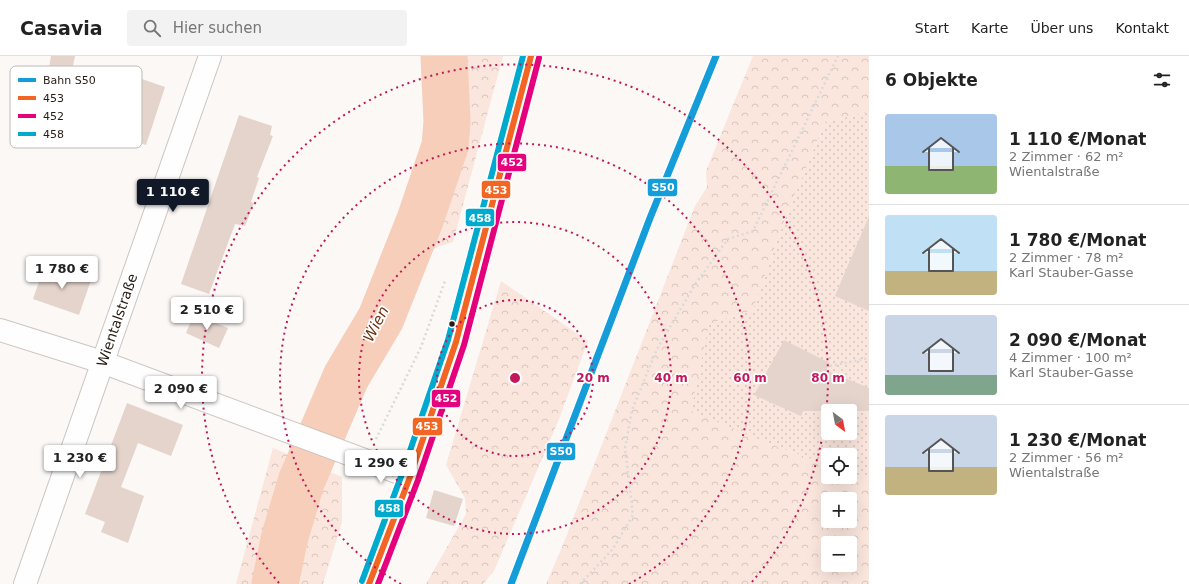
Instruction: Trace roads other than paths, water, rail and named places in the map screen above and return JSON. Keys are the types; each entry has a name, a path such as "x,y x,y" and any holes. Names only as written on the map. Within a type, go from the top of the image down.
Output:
{"main road":[{"path":"369,584 410,477 456,342 531,56"}],"street":[{"name":"Wientalstraße","path":"25,584 210,56"},
{"path":"0,330 102,362 410,477"}],"waterway":[{"name":"Wien","path":"275,584 284,540 301,482 346,377 381,318 420,220 445,146 447,122 444,56"}],"rail line":[{"name":"S50","path":"511,584 650,218 716,56"}]}
